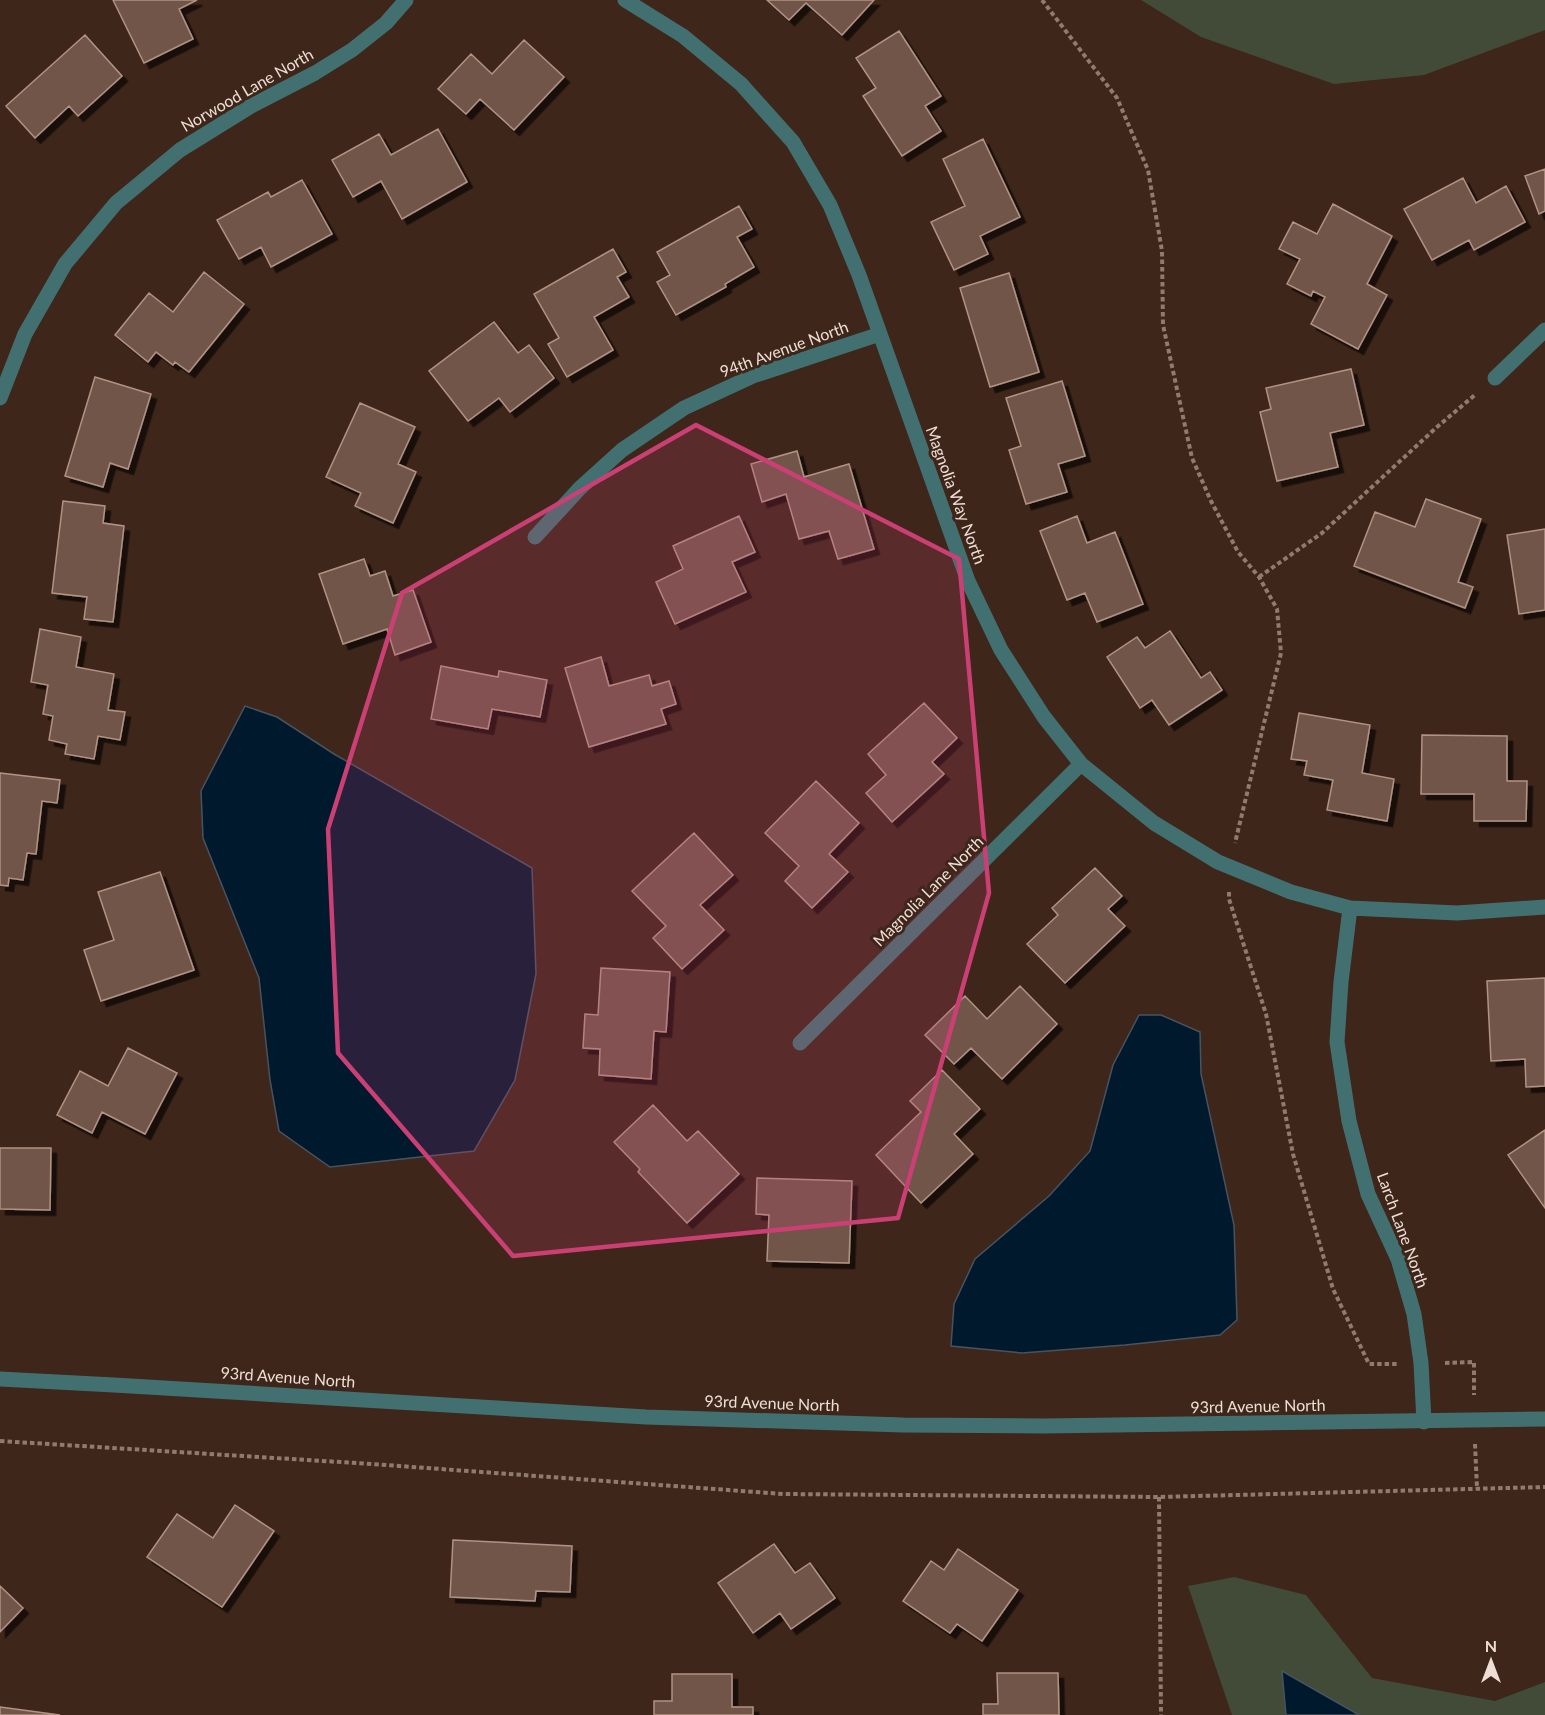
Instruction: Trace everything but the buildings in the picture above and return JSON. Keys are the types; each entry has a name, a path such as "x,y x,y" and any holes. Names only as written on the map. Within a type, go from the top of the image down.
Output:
{"street":[{"name":"Norwood Lane North","path":"0,398 25,334 66,264 116,203 180,150 251,106 352,50 386,23 406,0"},
{"name":"Magnolia Way North","path":"625,0 683,36 741,84 793,142 830,205 859,275 968,581 1001,650 1044,717 1080,765 1154,823 1218,862 1291,892 1350,908 1457,913 1545,906"},
{"path":"1495,378 1545,330"},
{"name":"94th Avenue North","path":"535,537 580,488 622,450 684,408 753,376 880,334"},
{"name":"Magnolia Lane North","path":"800,1042 1080,765"},
{"name":"Larch Lane North","path":"1350,908 1341,982 1337,1042 1350,1121 1368,1194 1398,1259 1414,1314 1421,1363 1424,1422"},
{"name":"93rd Avenue North","path":"0,1380 114,1384 646,1417 728,1420 1045,1426 1545,1419"}],"path":[{"path":"1042,0 1117,98 1148,170 1162,251 1164,324 1192,458 1211,501 1238,552 1259,577 1277,609 1281,653 1236,838"},
{"path":"1259,577 1322,533 1437,427 1495,378"},
{"path":"1229,899 1266,1014 1293,1154 1330,1278 1369,1364"},
{"path":"0,1441 372,1464 783,1494 1159,1497 1545,1487"},
{"path":"1159,1497 1161,1715"}],"highlighted area":[{"path":"696,425 959,559 989,893 898,1218 513,1256 338,1053 328,829 402,593"}],"green space":[{"path":"1141,0 1545,0 1545,30 1424,75 1334,84 1201,37"},
{"path":"1234,1577 1306,1595 1372,1678 1495,1701 1545,1682 1545,1715 1232,1715 1188,1586"}],"water":[{"path":"245,706 277,717 334,754 532,868 536,974 515,1080 474,1151 330,1167 279,1131 270,1080 259,978 203,838 201,791"},
{"path":"1139,1015 1161,1015 1200,1032 1201,1074 1234,1225 1237,1320 1220,1335 1125,1345 1022,1353 951,1346 954,1304 975,1259 1049,1196 1090,1151 1113,1065"},
{"path":"1282,1671 1359,1715 1286,1715"}]}
